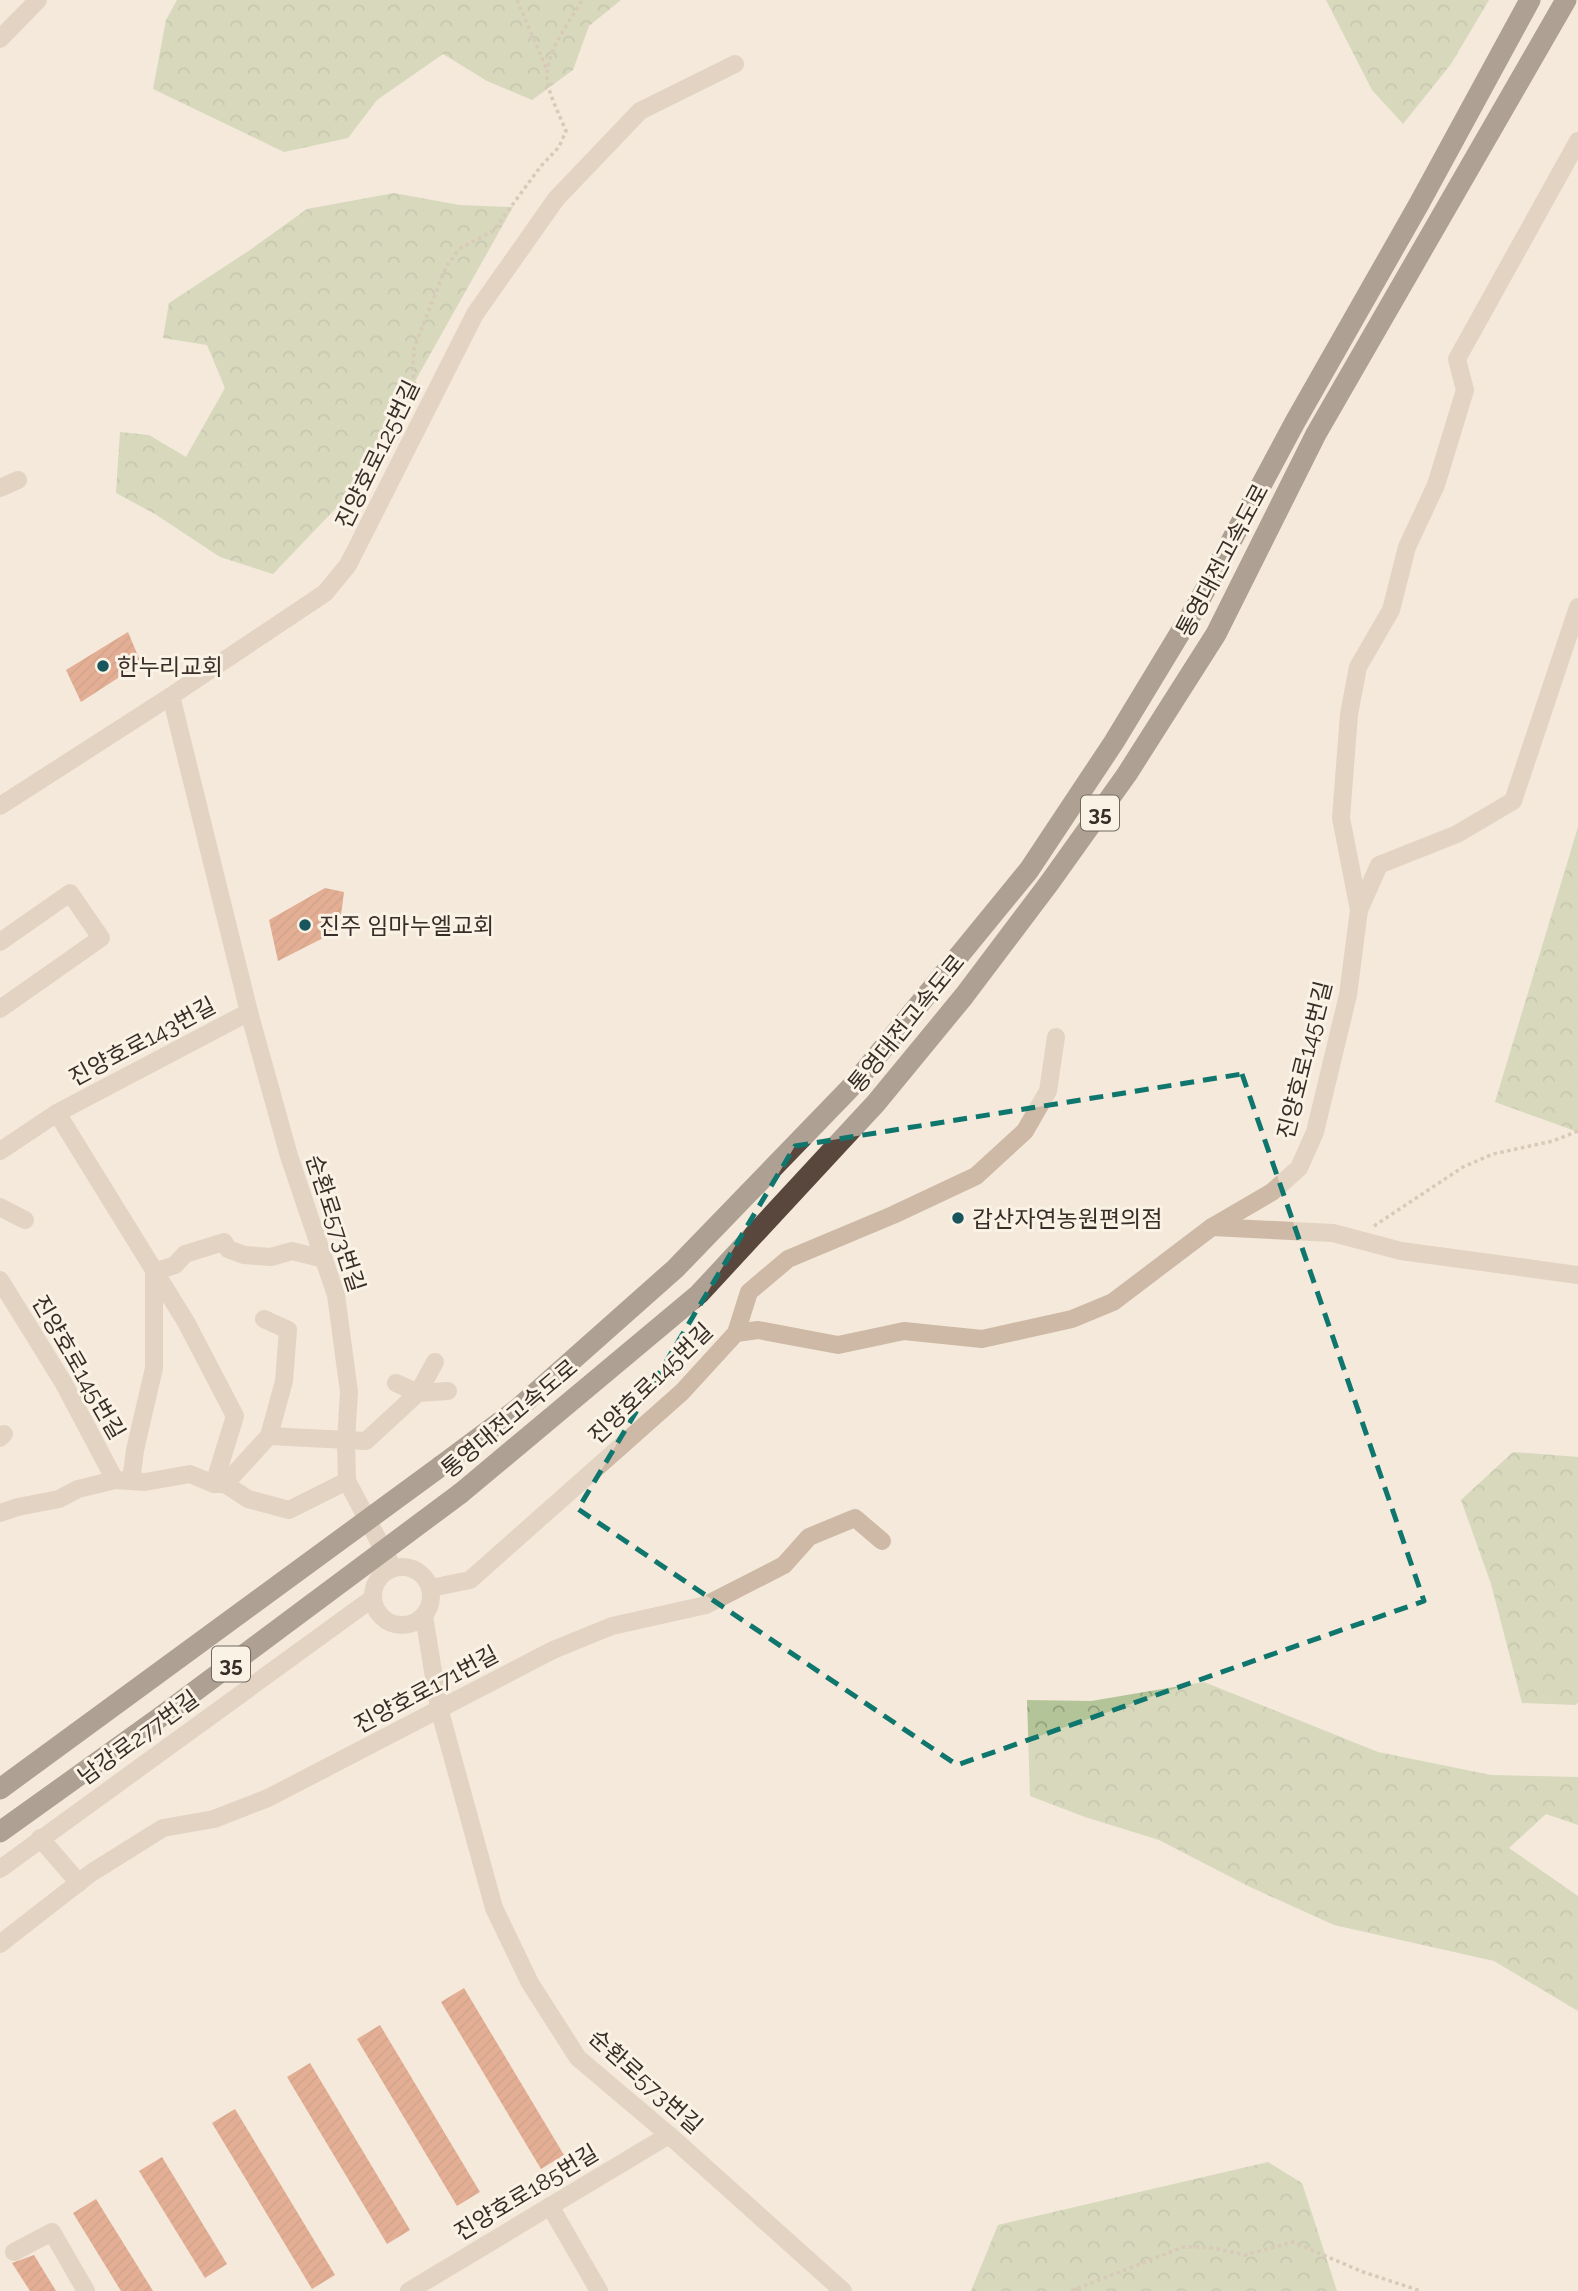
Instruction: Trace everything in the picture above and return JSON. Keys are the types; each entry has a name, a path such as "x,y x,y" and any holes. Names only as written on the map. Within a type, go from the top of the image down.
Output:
{"highway":[{"name":"통영대전고속도로","path":"0,1789 514,1411 675,1269 854,1084 1030,870 1114,742 1197,606 1295,422 1426,192 1530,0"},
{"name":"통영대전고속도로","path":"0,1832 171,1710 461,1493 699,1294 876,1103 964,996 1050,882 1127,774 1216,634 1317,434 1566,0"}],"street":[{"path":"0,39 38,0"},
{"name":"진양호로125번길","path":"0,806 325,593 348,565 475,314 556,199 640,111 735,64"},
{"path":"1359,910 1341,818 1349,714 1358,667 1391,610 1407,547 1436,485 1465,390 1457,359 1578,141"},
{"path":"0,488 18,480"},
{"path":"1359,910 1379,865 1457,834 1513,801 1578,607"},
{"name":"순환로573번길","path":"171,696 249,1012 289,1156 336,1295 349,1392 347,1481 393,1568"},
{"path":"0,942 71,893 101,938 0,1009"},
{"name":"진양호로145번길","path":"431,1588 470,1580 682,1392 736,1333 758,1330 838,1345 904,1331 982,1339 1072,1319 1114,1302 1212,1227 1272,1192 1299,1168 1315,1132 1345,1007 1359,910"},
{"name":"진양호로143번길","path":"0,1151 57,1113 249,1012"},
{"path":"736,1333 749,1292 788,1259 893,1215 976,1176 1025,1131 1048,1091 1056,1037"},
{"name":"진양호로143번길","path":"57,1113 154,1272"},
{"path":"0,1207 25,1220"},
{"path":"1212,1227 1334,1233 1401,1251 1578,1275"},
{"path":"219,1484 235,1416 186,1322 154,1272 175,1265 185,1254 224,1242 228,1249 244,1255 271,1257 292,1251 324,1259"},
{"name":"진양호로145번길","path":"0,1280 64,1382 120,1480 131,1481 135,1450 154,1368 154,1272"},
{"path":"219,1484 269,1436 284,1381 288,1330 264,1319"},
{"path":"269,1436 366,1441 418,1394 435,1362"},
{"path":"396,1383 418,1394 448,1391"},
{"path":"0,1513 59,1499 78,1489 120,1480 145,1482 190,1474 219,1484 248,1499 289,1510 347,1481"},
{"name":"진양호로171번길","path":"0,1944 91,1872 163,1828 214,1819 268,1798 553,1650 612,1626 706,1605 784,1565 808,1537 855,1518 882,1541"},
{"path":"393,1568 412,1568 427,1580 431,1588 429,1608 424,1616 407,1625 388,1622 375,1608 373,1598 378,1580 393,1568"},
{"name":"남강로277번길","path":"0,1868 373,1598"},
{"name":"순환로573번길","path":"424,1616 439,1708 494,1908 530,1983 579,2058 843,2291"},
{"path":"40,1838 79,1883"},
{"name":"진양호로185번길","path":"409,2291 669,2135"},
{"path":"550,2206 599,2291"},
{"path":"14,2252 52,2232 86,2291"}],"path":[{"path":"424,415 416,397 412,374 414,348 446,267 458,249 493,231 541,166 559,147 566,131 548,84 547,72 517,0"},
{"path":"547,72 551,56 582,0"},
{"path":"1355,1238 1463,1167 1493,1154 1553,1141 1578,1131"},
{"path":"1071,2291 1183,2247 1208,2247 1245,2255 1293,2242 1363,2272 1422,2291"}],"highlighted area":[{"path":"1242,1074 1424,1601 957,1765 578,1509 795,1146"}],"green space":[{"path":"177,0 621,0 589,26 573,70 532,100 487,81 443,54 377,100 348,138 284,152 153,89 166,20"},
{"path":"1326,0 1489,0 1451,64 1403,124 1372,90"},
{"path":"394,193 459,205 513,207 387,431 338,506 273,574 220,557 155,514 116,493 120,432 149,435 186,457 225,388 207,345 163,338 169,303 307,209"},
{"path":"1578,827 1578,1132 1495,1102"},
{"path":"1513,1452 1578,1457 1576,1705 1522,1703 1491,1584 1461,1500"},
{"path":"1204,1682 1378,1752 1491,1775 1578,1777 1578,1825 1546,1814 1509,1848 1578,1896 1578,2011 1494,1961 1334,1925 1250,1887 1159,1840 1085,1817 1030,1796 1027,1700 1091,1701"},
{"path":"1268,2162 1302,2183 1337,2291 971,2291 998,2225"}],"building":[{"name":"한누리교회","path":"128,632 141,663 81,702 66,670"},
{"name":"진주 임마누엘교회","path":"325,888 344,892 339,930 278,961 269,920"},
{"path":"464,1988 564,2155 541,2169 441,2002"},
{"path":"380,2025 480,2192 457,2206 357,2039"},
{"path":"310,2063 410,2230 387,2244 287,2077"},
{"path":"235,2109 335,2275 312,2289 212,2123"},
{"path":"162,2157 227,2264 205,2278 139,2171"},
{"path":"96,2199 153,2291 121,2291 73,2213"},
{"path":"34,2255 56,2291 30,2291 12,2263"}],"place":[{"name":"한누리교회","path":"103,666"},
{"name":"진주 임마누엘교회","path":"305,925"},
{"name":"갑산자연농원편의점","path":"958,1218"}]}
